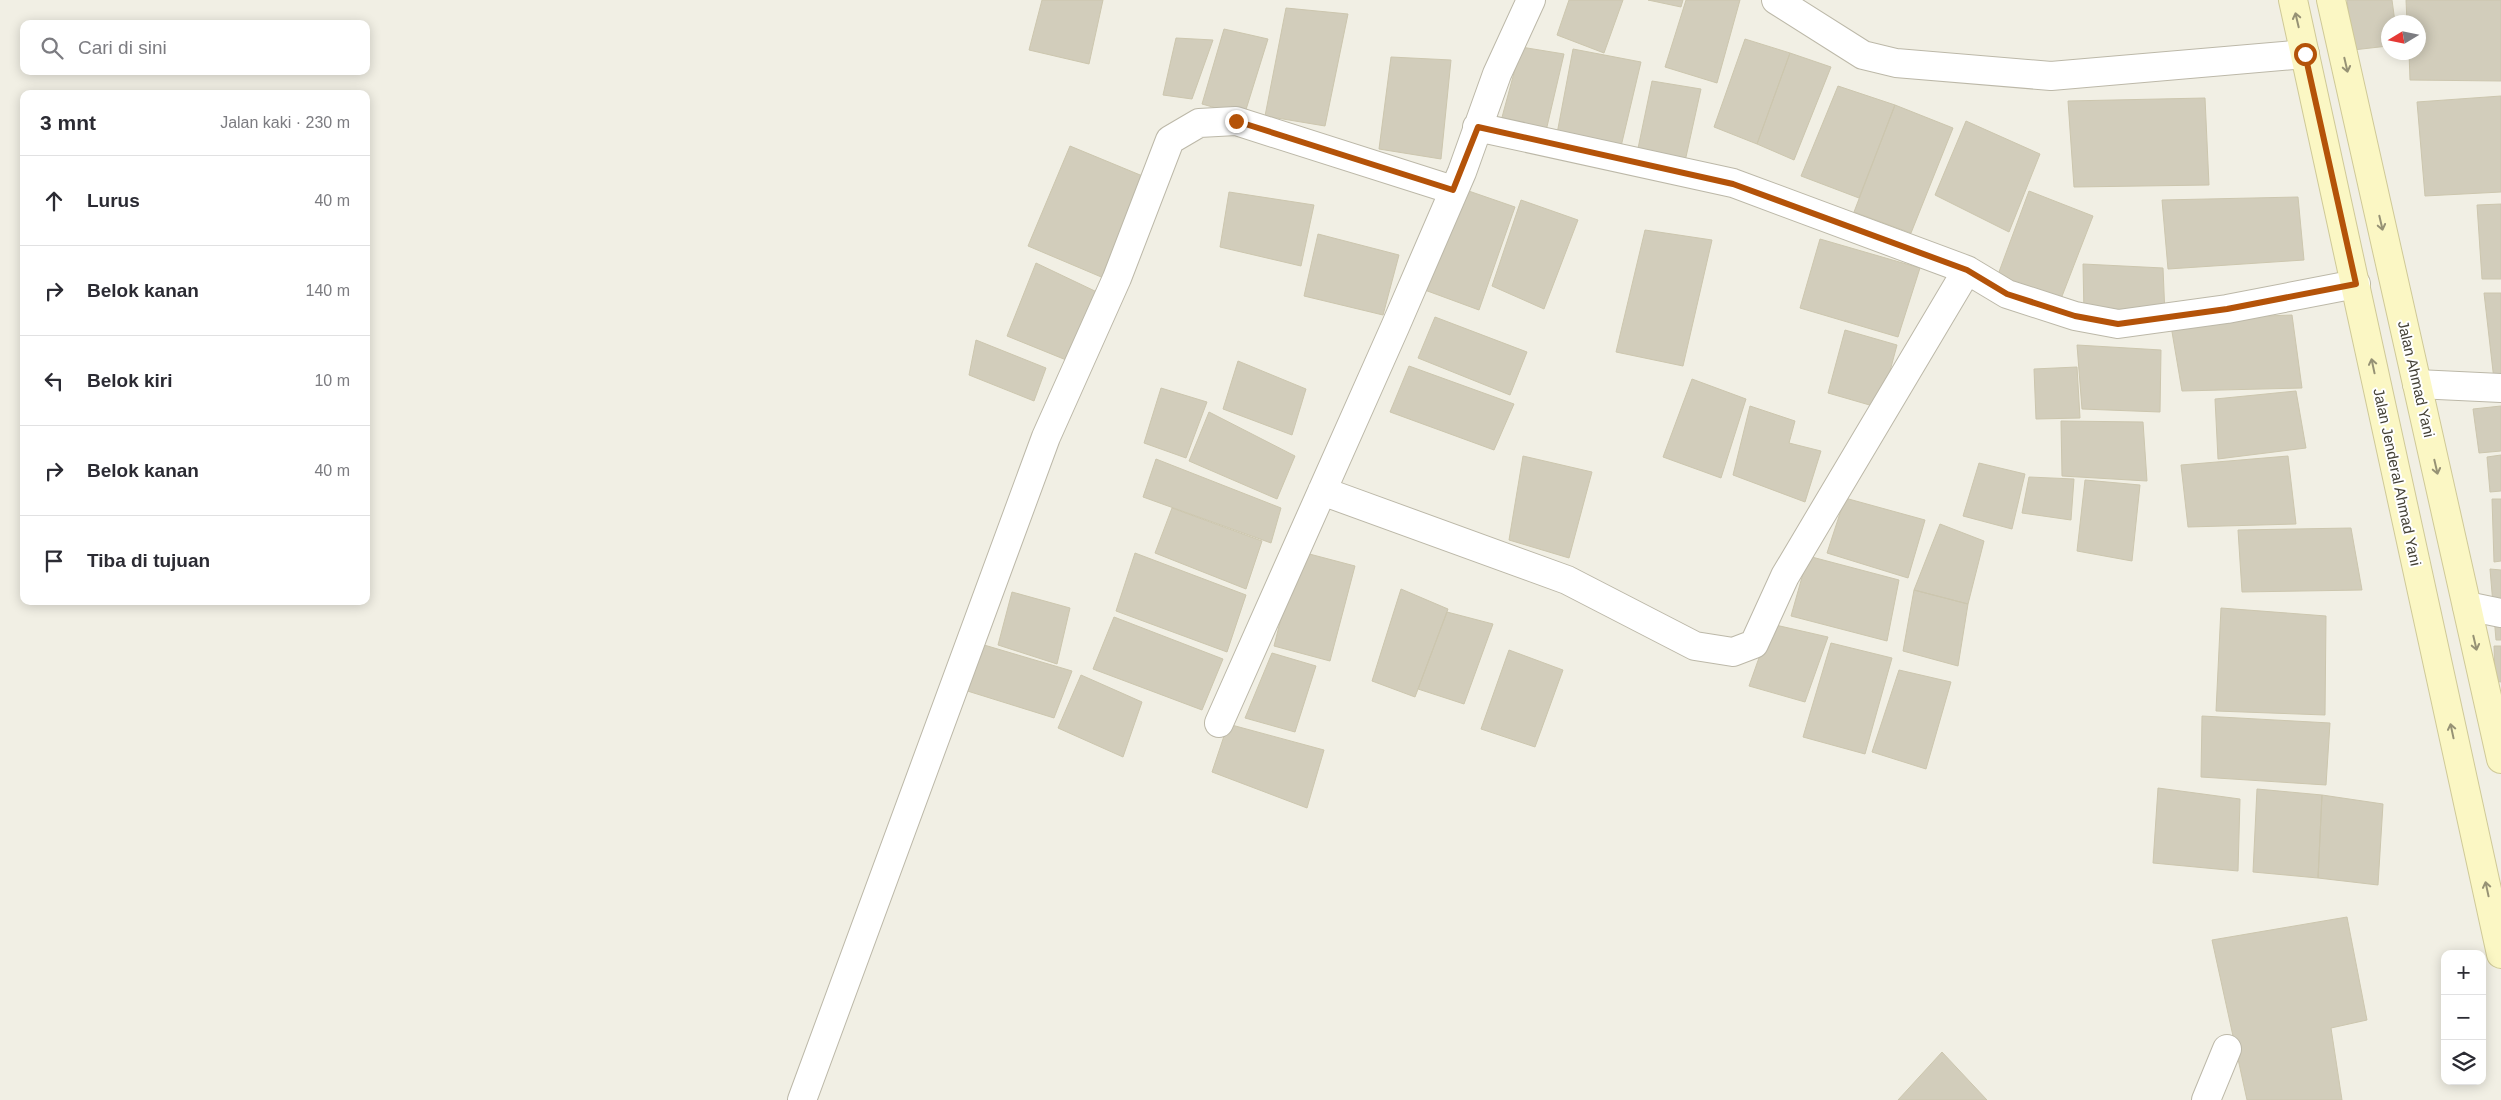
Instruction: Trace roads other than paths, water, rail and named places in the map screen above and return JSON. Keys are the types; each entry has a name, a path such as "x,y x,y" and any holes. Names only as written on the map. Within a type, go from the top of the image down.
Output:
{"main road":[{"name":"Jalan Jenderal Ahmad Yani","path":"2293,0 2501,954"},
{"name":"Jalan Ahmad Yani","path":"2331,0 2501,758"}],"street":[{"path":"1219,723 1453,190 1498,74 1531,0"},
{"path":"1776,0 1863,56 1896,63 2051,76 2305,54"},
{"path":"802,1100 1046,437 1117,278 1170,140 1198,123 1236,121 1453,190"},
{"path":"1478,127 1733,184 1967,270 2007,294 2075,316 2118,324 2227,309 2356,284"},
{"path":"1322,491 1567,580 1695,646 1733,652 1754,644 1785,576 1967,270"},
{"path":"2417,384 2501,388"},
{"path":"2467,606 2501,612"},
{"path":"2206,1100 2227,1049"}]}
